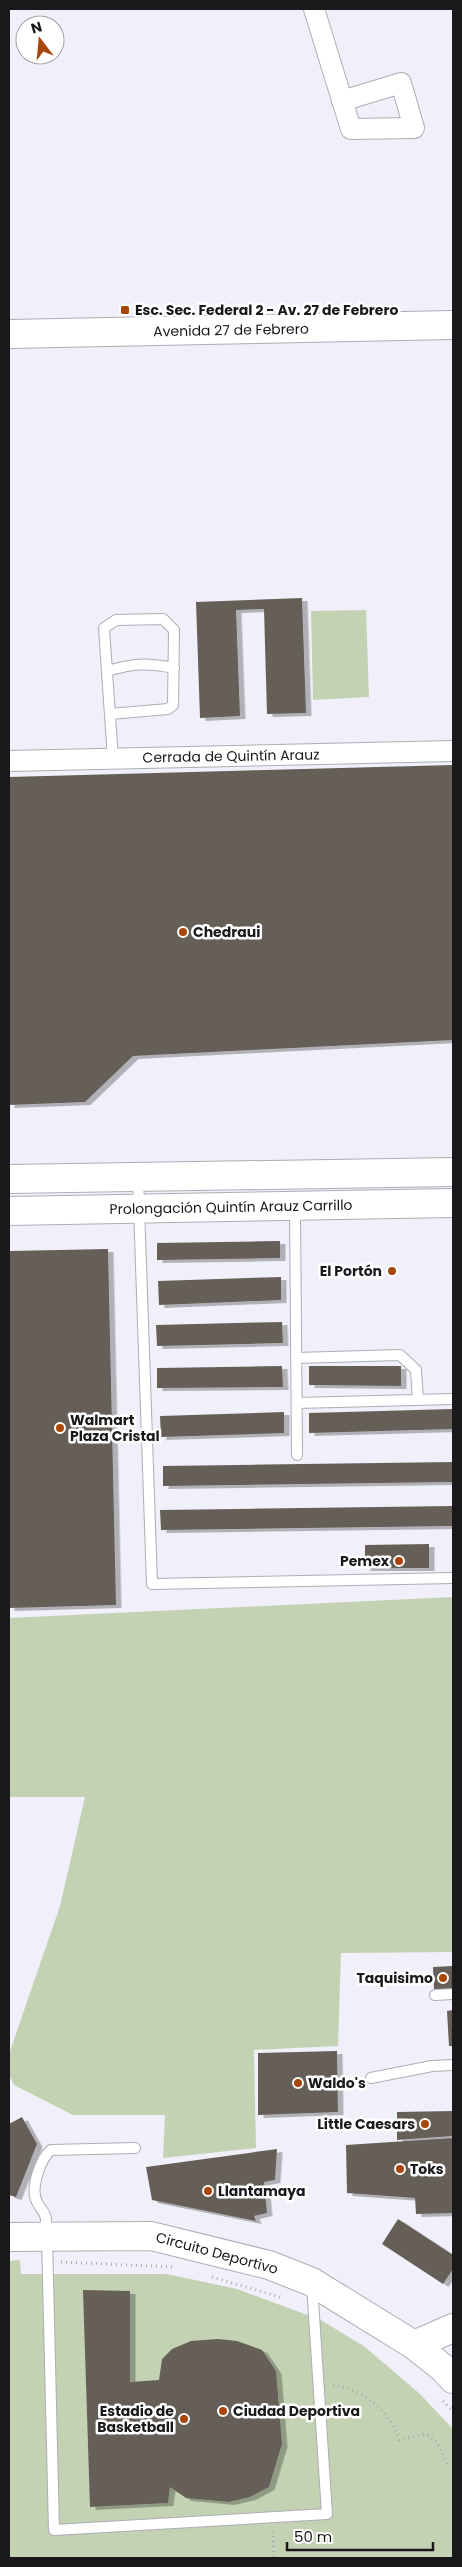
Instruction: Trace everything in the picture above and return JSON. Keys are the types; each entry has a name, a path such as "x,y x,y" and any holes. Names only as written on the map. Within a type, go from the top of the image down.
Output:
{"street":[{"path":"314,9 342,101"},
{"name":"Avenida 27 de Febrero","path":"9,334 453,325"},
{"name":"Cerrada de Quintín Arauz","path":"9,761 453,751"},
{"path":"9,1179 453,1172"},
{"path":"368,1174 369,1205"},
{"name":"Prolongación Quintín Arauz Carrillo","path":"9,1211 453,1204"},
{"name":"Circuito Deportivo","path":"9,2237 45,2245 151,2236 269,2265 312,2282 414,2345 444,2368 447,2388"},
{"path":"414,2345 453,2328"}],"lane":[{"path":"110,714 168,709 173,705 174,630 163,619 116,620 104,628 113,759"},
{"path":"107,671 134,663 149,663 174,668"},
{"path":"138,1177 152,1584 453,1578"},
{"path":"296,1207 297,1455"},
{"path":"296,1358 400,1355 416,1370 418,1400"},
{"path":"297,1403 453,1399"},
{"path":"435,1995 453,1994"},
{"path":"371,2078 432,2066 453,2065"},
{"path":"135,2148 51,2150 45,2154 36,2181 36,2201 45,2212 46,2220 45,2245 54,2530 327,2514 317,2389 312,2282"}],"path":[{"path":"45,2245 178,2267"},
{"path":"206,2276 313,2309"},
{"path":"317,2389 333,2385 356,2392 379,2408 390,2420 399,2440 426,2434 437,2442 447,2464"},
{"path":"447,2388 453,2411"},
{"path":"273,2517 274,2558"}],"green space":[{"path":"366,610 369,697 313,700 311,611"},
{"path":"453,1597 453,1952 341,1953 338,2046 254,2050 256,2148 163,2158 165,2115 73,2115 14,2085 9,2074 9,2054 60,1906 85,1797 9,1797 9,1618"},
{"name":"Ciudad Deportiva","path":"20,2260 21,2274 167,2274 237,2289 321,2320 365,2347 420,2394 453,2429 453,2558 9,2558 9,2261"}],"building":[{"path":"302,598 306,713 267,714 264,609 236,610 240,716 200,718 196,602"},
{"path":"453,765 453,1040 133,1056 85,1102 9,1105 9,777"},
{"path":"280,1241 280,1258 157,1260 157,1243"},
{"name":"Walmart Plaza Cristal","path":"108,1249 116,1605 9,1608 9,1251"},
{"path":"281,1277 281,1300 159,1305 158,1281"},
{"path":"282,1322 283,1343 157,1346 156,1325"},
{"path":"282,1366 283,1387 157,1388 157,1368"},
{"path":"309,1366 401,1366 401,1386 309,1385"},
{"path":"453,1409 453,1429 309,1433 309,1413"},
{"path":"284,1412 284,1433 161,1437 160,1416"},
{"path":"453,1462 453,1482 163,1486 163,1466"},
{"path":"453,1506 453,1526 161,1530 160,1510"},
{"path":"429,1544 429,1568 365,1568 365,1545"},
{"name":"Taquisimo","path":"453,1966 453,1989 434,1989 433,1967"},
{"path":"453,2010 453,2046 449,2046 447,2011"},
{"name":"Waldo's","path":"337,2051 338,2112 258,2115 258,2053"},
{"name":"Little Caesars","path":"453,2111 453,2136 397,2140 397,2112"},
{"path":"22,2117 37,2144 16,2197 9,2195 9,2124"},
{"name":"Toks","path":"453,2138 453,2213 416,2214 415,2198 347,2193 346,2145"},
{"name":"Llantamaya","path":"277,2149 275,2180 264,2182 267,2213 254,2216 256,2221 152,2200 146,2167"},
{"path":"398,2219 453,2255 453,2269 443,2284 382,2244"},
{"name":"Estadio de Basketball","path":"83,2290 130,2291 130,2382 159,2380 162,2359 172,2349 191,2341 218,2339 237,2341 262,2350 276,2371 282,2444 269,2487 250,2497 229,2502 186,2498 170,2487 168,2503 90,2507"}],"place":[{"name":"Esc. Sec. Federal 2 - Av. 27 de Febrero","path":"125,310"},
{"name":"Chedraui","path":"183,932"},
{"name":"El Portón","path":"392,1271"},
{"name":"Walmart Plaza Cristal","path":"60,1428"},
{"name":"Pemex","path":"399,1561"},
{"name":"Taquisimo","path":"443,1978"},
{"name":"Waldo's","path":"298,2083"},
{"name":"Little Caesars","path":"425,2124"},
{"name":"Toks","path":"400,2169"},
{"name":"Llantamaya","path":"208,2191"},
{"name":"Ciudad Deportiva","path":"223,2411"},
{"name":"Estadio de Basketball","path":"184,2419"}]}
